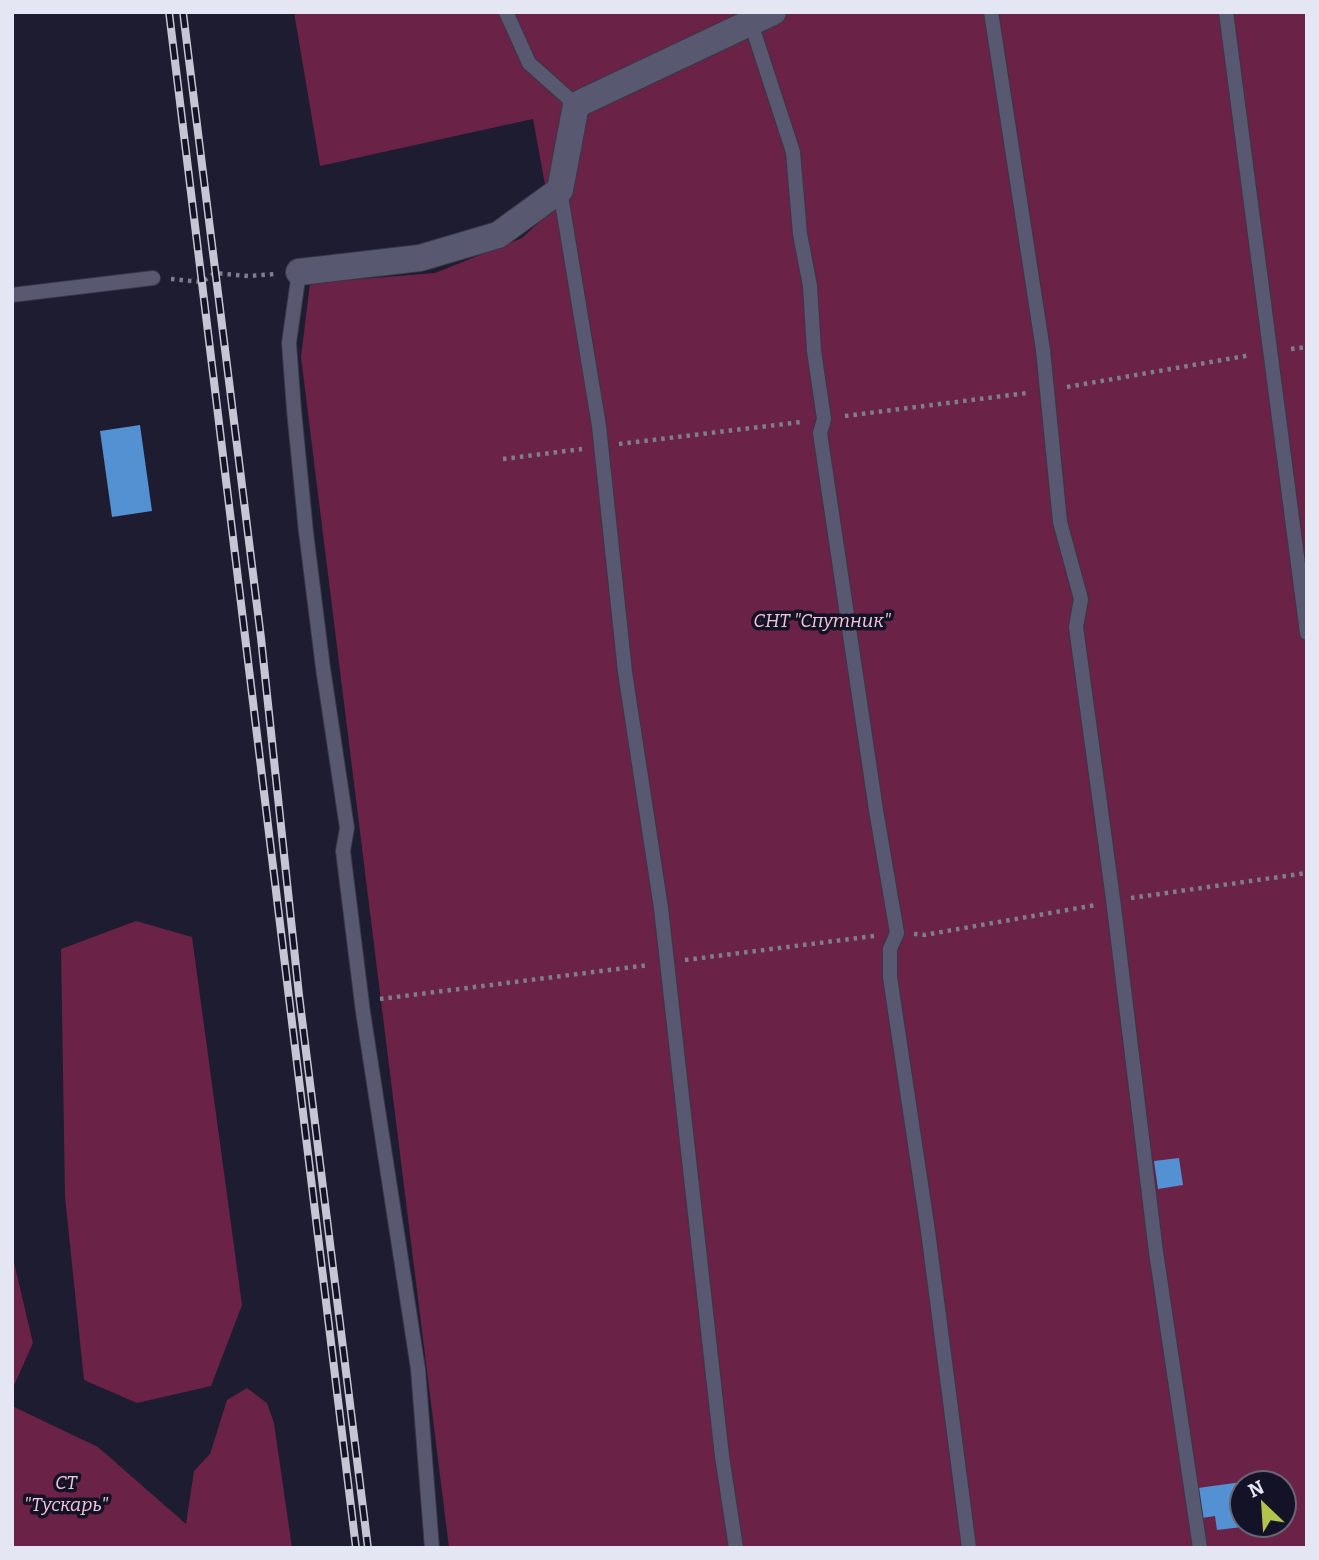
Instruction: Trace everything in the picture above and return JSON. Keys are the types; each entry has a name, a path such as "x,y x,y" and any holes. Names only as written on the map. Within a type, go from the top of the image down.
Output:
{"street":[{"path":"299,272 420,258 498,235 560,190 576,105 762,18"}],"lane":[{"path":"506,12 529,64 576,105"},
{"path":"991,12 1043,350 1060,522 1081,599 1076,627 1113,899 1156,1252 1200,1548"},
{"path":"1226,12 1307,633"},
{"path":"762,18 793,152 800,233 810,286 814,351 824,419 820,433 897,933 890,949 890,977 928,1231 969,1548"},
{"path":"560,190 601,446 625,673 667,963 722,1456 736,1548"},
{"path":"299,272 289,343 294,410 317,627 347,828 343,852 361,1001 418,1369 432,1548"},
{"path":"12,295 153,278"}],"path":[{"path":"153,278 202,282 215,273 248,276 299,272"},
{"path":"503,459 1047,390 1307,347"},
{"path":"361,1001 897,933 924,935 1113,899 1145,897 1307,873"}],"green space":[{"name":"СНТ \"Спутник\"","path":"294,12 1307,12 1307,1548 449,1548 301,357 310,283 435,273 522,238 550,212 533,119 320,166"},
{"path":"136,921 192,937 242,1305 211,1386 137,1403 84,1380 65,1197 61,949"},
{"path":"12,1254 33,1343 12,1390"},
{"name":"СТ \"Тускарь\"","path":"247,1388 267,1403 274,1423 292,1548 12,1548 12,1406 98,1447 186,1524 194,1471 210,1454 227,1400"}],"building":[{"path":"140,425 152,511 112,517 100,431"},
{"path":"1179,1158 1183,1185 1158,1189 1154,1161"},
{"path":"1228,1484 1228,1529 1217,1530 1215,1516 1202,1518 1198,1488"}],"railway":[{"path":"169,12 356,1548"},
{"path":"183,12 261,638 299,995 368,1548"}]}
